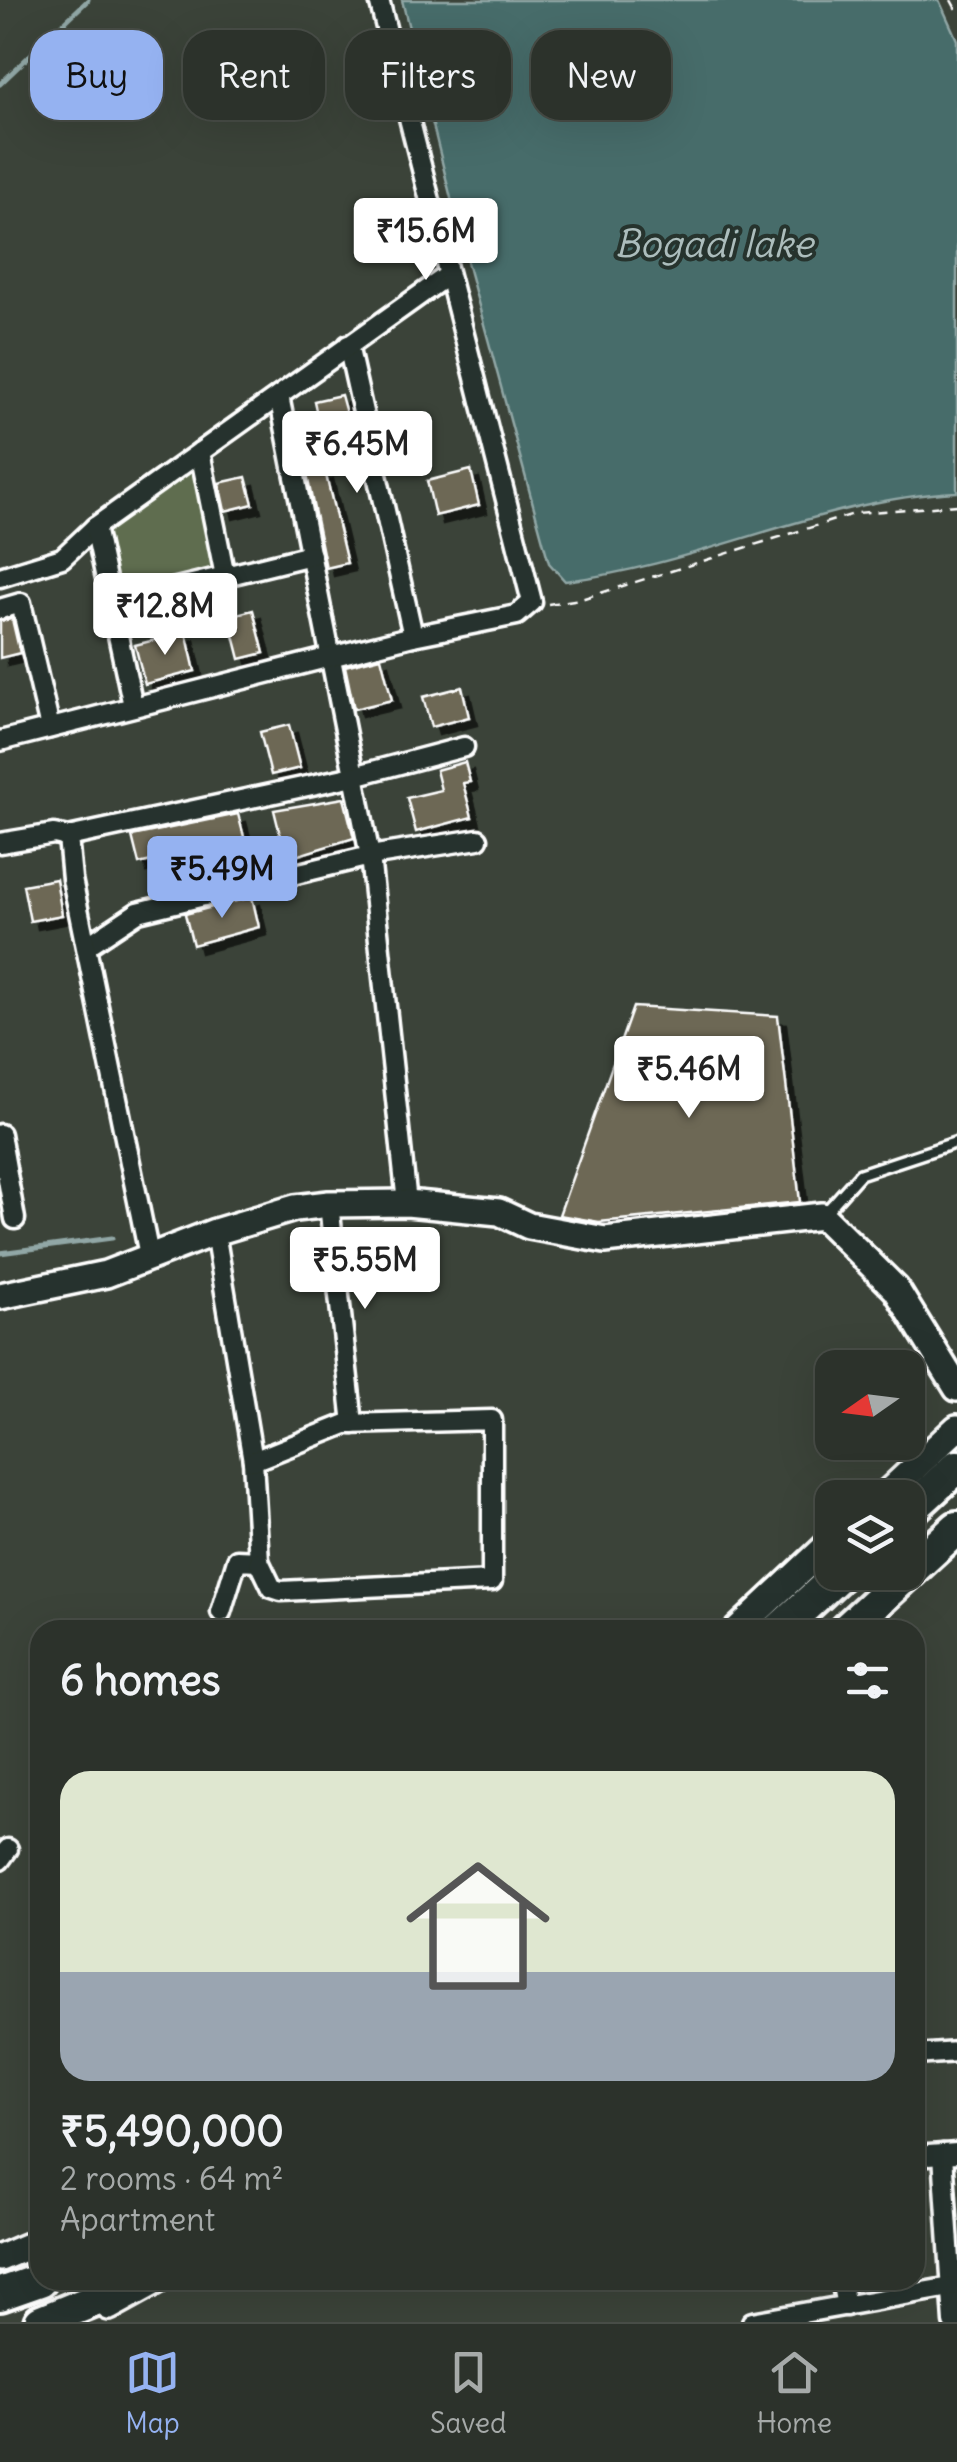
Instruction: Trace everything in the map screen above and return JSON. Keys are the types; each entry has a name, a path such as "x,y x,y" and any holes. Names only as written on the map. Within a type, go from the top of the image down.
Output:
{"highway":[{"path":"925,1496 957,1467"},
{"path":"857,1620 957,1528"},
{"path":"791,1620 823,1590"},
{"path":"0,2294 30,2284"},
{"path":"40,2322 118,2290"}],"street":[{"path":"0,742 133,706 332,660 413,636 517,615 532,602 379,0"},
{"path":"0,577 62,558 94,527 448,275"},
{"path":"348,345 413,636"},
{"path":"279,396 370,856 407,1202"},
{"path":"200,452 225,576"},
{"path":"94,527 133,706"},
{"path":"111,604 311,555"},
{"path":"0,609 21,603 50,728"},
{"path":"0,843 54,834 68,837 354,776 464,747"},
{"path":"68,837 150,1260"},
{"path":"87,946 138,912 370,856 478,839"},
{"path":"0,1134 15,1219"},
{"path":"0,1296 106,1274 215,1232 295,1208 329,1204 407,1202 499,1212 529,1226 605,1240 822,1216 896,1289 957,1388"},
{"path":"329,1204 353,1424"},
{"path":"215,1232 253,1461 260,1561 272,1588 281,1591 492,1581 492,1420 353,1424 253,1461"},
{"path":"901,1480 957,1428"},
{"path":"878,1620 957,1545"},
{"path":"748,1620 815,1557"},
{"path":"221,1612 236,1560 260,1561"},
{"path":"925,2054 957,2052"},
{"path":"925,2155 950,2154 954,2322"},
{"path":"0,2258 30,2245"},
{"path":"752,2322 952,2288"},
{"path":"72,2322 138,2290"},
{"path":"844,2290 846,2306"}],"lane":[{"path":"822,1216 860,1174 957,1142"}],"path":[{"path":"950,0 957,11"},
{"path":"532,602 554,604 581,599 856,513 957,505"}],"green space":[{"path":"195,460 219,571 119,597 103,527"}],"water":[{"name":"Bogadi lake","path":"402,0 939,0 957,40 957,492 857,507 664,561 565,581 549,563 432,120 511,120 511,30 409,30"}],"building":[{"path":"341,395 347,417 319,424 314,401"},
{"path":"471,470 479,505 435,516 427,481"},
{"path":"325,471 347,563 326,568 307,475"},
{"path":"246,477 253,504 225,511 219,483"},
{"path":"253,610 264,653 240,659 229,616"},
{"path":"12,619 20,653 0,658 0,621"},
{"path":"186,632 195,671 145,684 135,645"},
{"path":"381,657 392,700 354,709 345,666"},
{"path":"462,687 469,717 431,727 423,697"},
{"path":"289,725 300,768 271,775 260,732"},
{"path":"465,762 470,782 463,783 472,817 416,832 407,798 441,790 436,770"},
{"path":"344,798 354,838 286,859 274,810"},
{"path":"238,814 253,871 207,882 199,849 139,864 132,836"},
{"path":"56,879 62,915 30,921 23,885"},
{"path":"252,897 259,927 193,945 185,914"},
{"path":"633,1007 778,1016 800,1202 599,1222 559,1215"}],"waterway":[{"path":"0,84 88,0"},
{"path":"0,1253 112,1238"}]}
